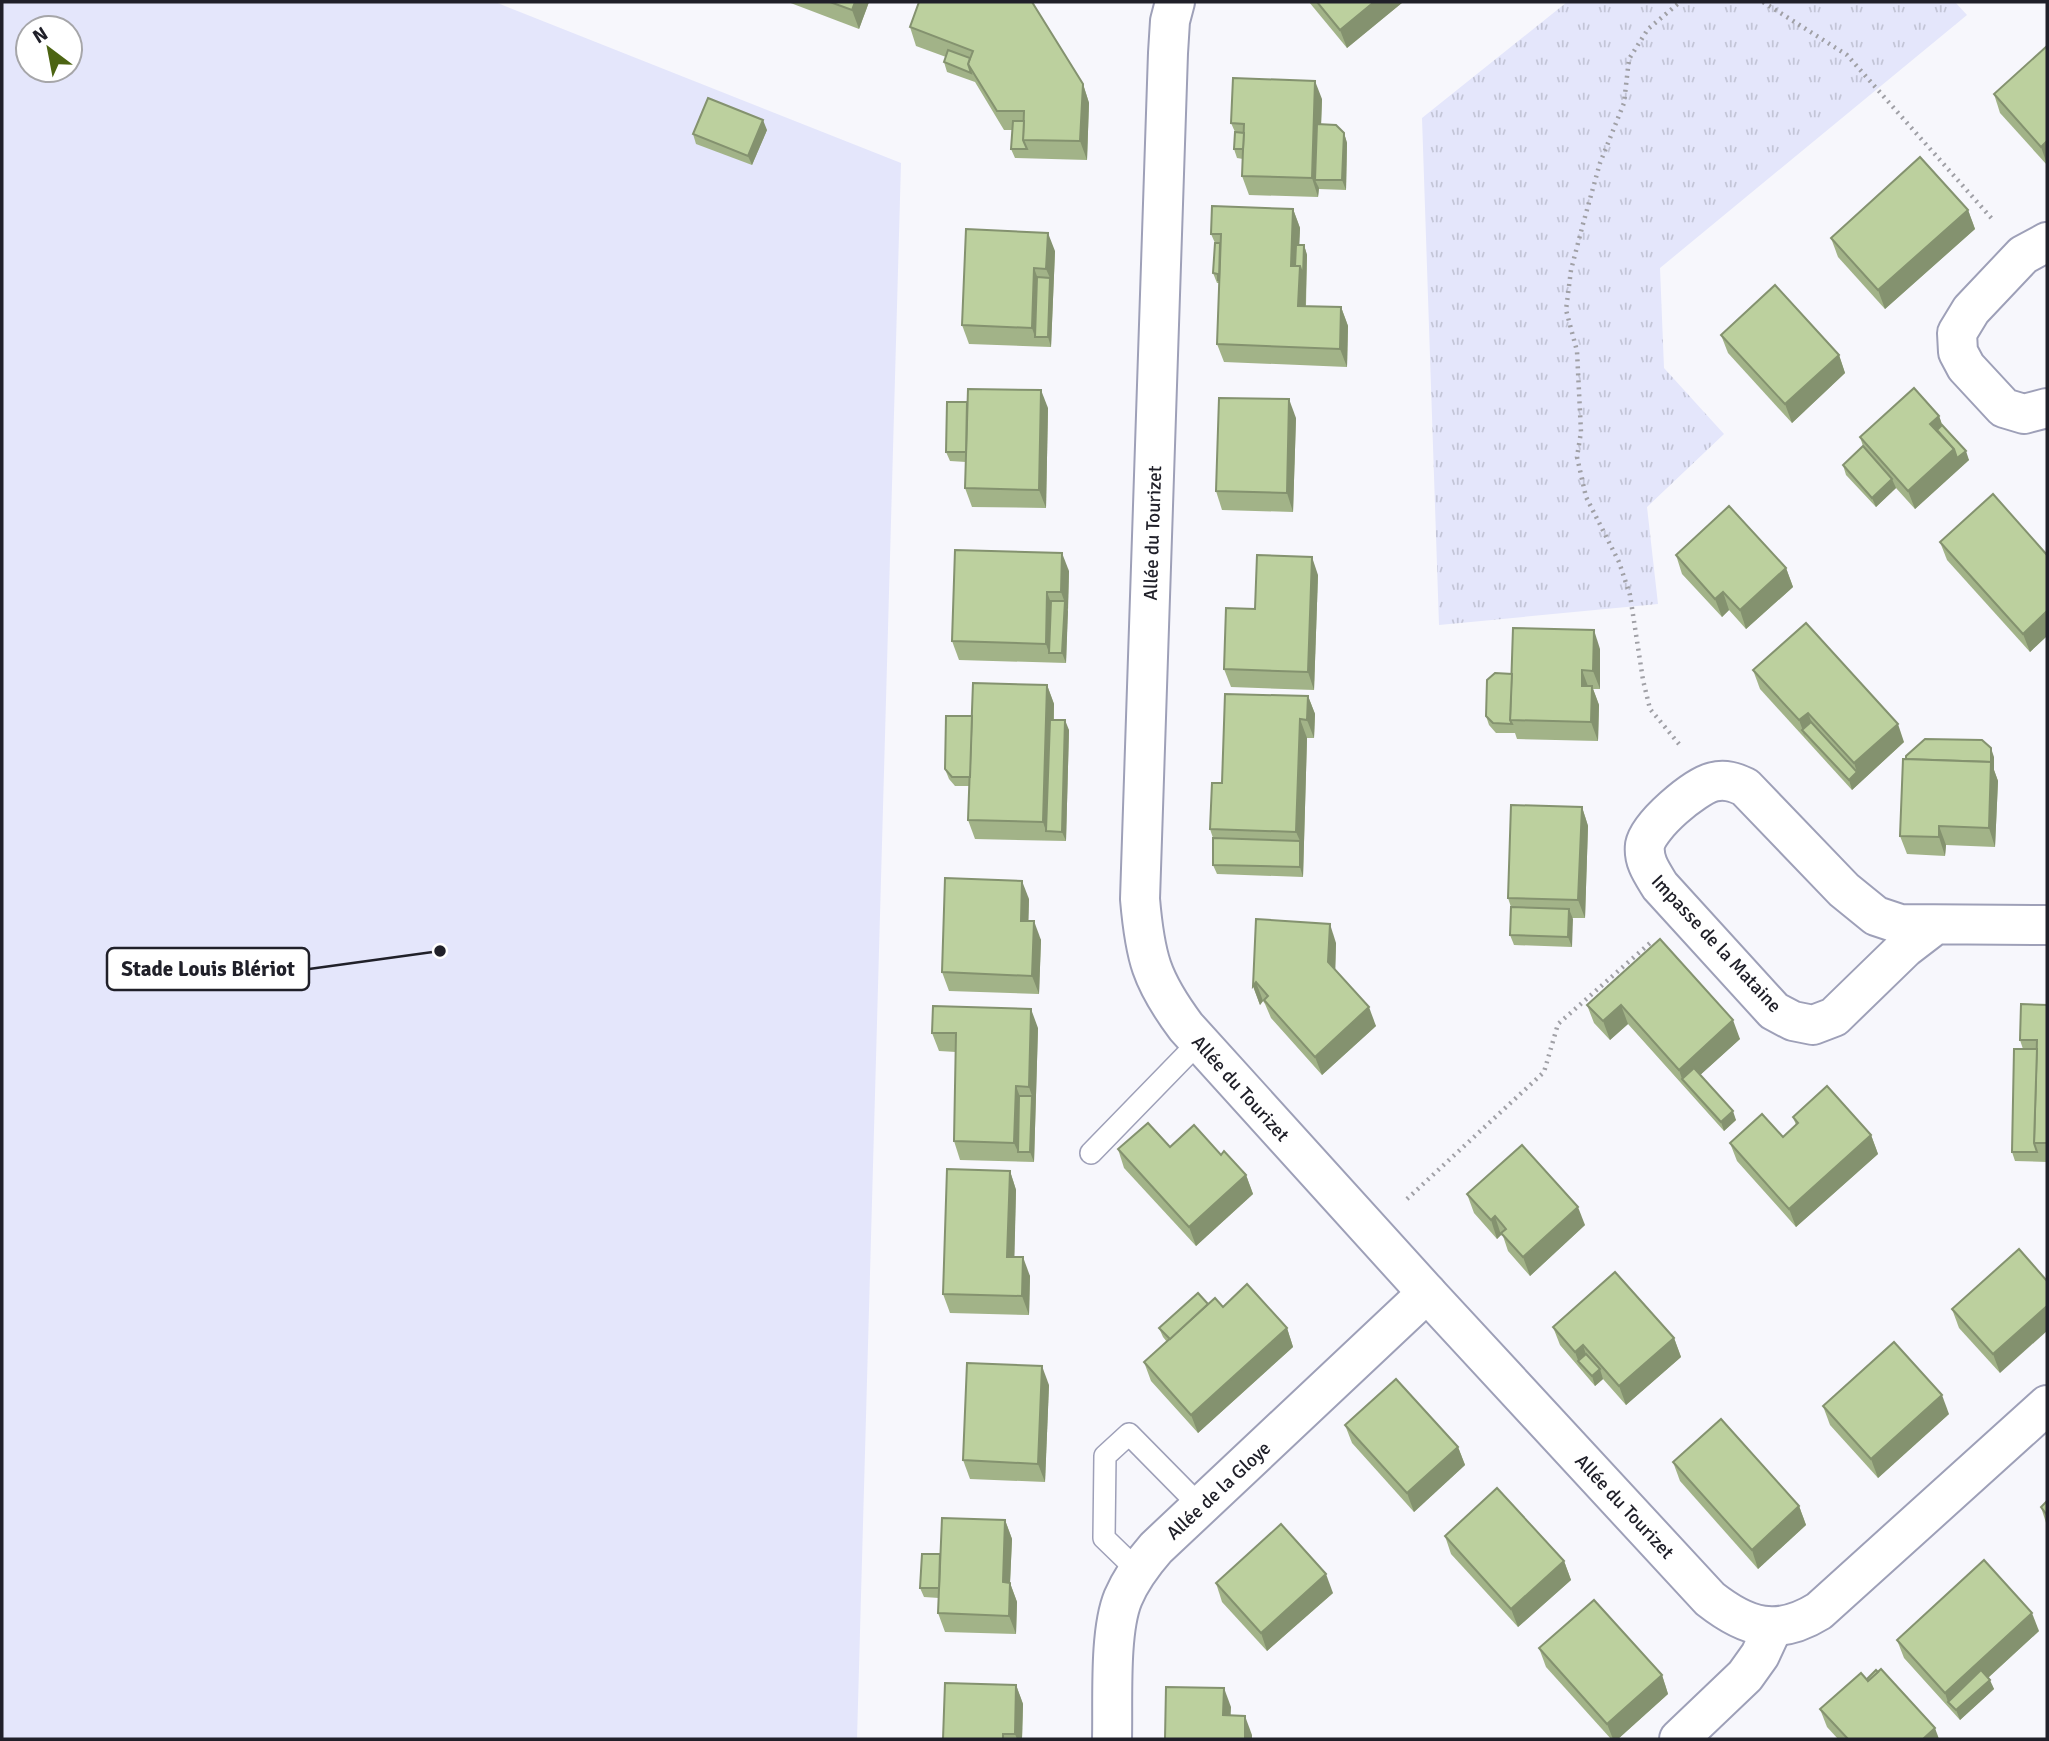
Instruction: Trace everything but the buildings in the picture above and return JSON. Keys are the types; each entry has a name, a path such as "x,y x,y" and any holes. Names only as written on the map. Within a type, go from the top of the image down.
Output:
{"street":[{"name":"Allée du Tourizet","path":"1175,2 1170,21 1168,53 1140,899 1144,942 1153,974 1166,1000 1199,1042 1710,1599 1732,1616 1773,1628"},
{"path":"2035,248 1971,310 1957,333 1958,352 1966,367 2004,408 2024,414 2047,408"},
{"path":"1711,783 1729,780 1745,787 1844,890 1875,916 1900,925 2047,925"},
{"name":"Impasse de la Mataine","path":"1711,783 1688,797 1654,827 1645,845 1647,867 1660,886 1774,1012 1793,1021 1813,1025 1834,1017 1905,948 1935,925"},
{"name":"Allée de la Gloye","path":"1112,1739 1116,1626 1122,1600 1137,1570 1156,1548 1427,1293"},
{"path":"1679,1739 1745,1675 1760,1655 1773,1628 1803,1620 1819,1611 2047,1405"}],"lane":[{"path":"1091,1153 1199,1042"},
{"path":"1137,1570 1104,1538 1105,1456 1129,1434 1200,1506"}],"path":[{"path":"1680,2 1648,29 1629,59 1624,103 1600,163 1571,270 1566,310 1577,351 1581,432 1577,457 1586,497 1619,562 1630,595 1650,709 1711,783"},
{"path":"1763,2 1847,55 2035,248"},
{"path":"1372,1232 1544,1072 1558,1024 1684,913"}],"green space":[{"path":"2,2 495,2 901,163 857,1739 2,1739"},
{"path":"1567,2 1955,2 1967,15 1660,268 1664,368 1724,434 1647,507 1658,604 1439,625 1422,118"}],"place":[{"name":"Stade Louis Blériot","path":"440,951"}]}
